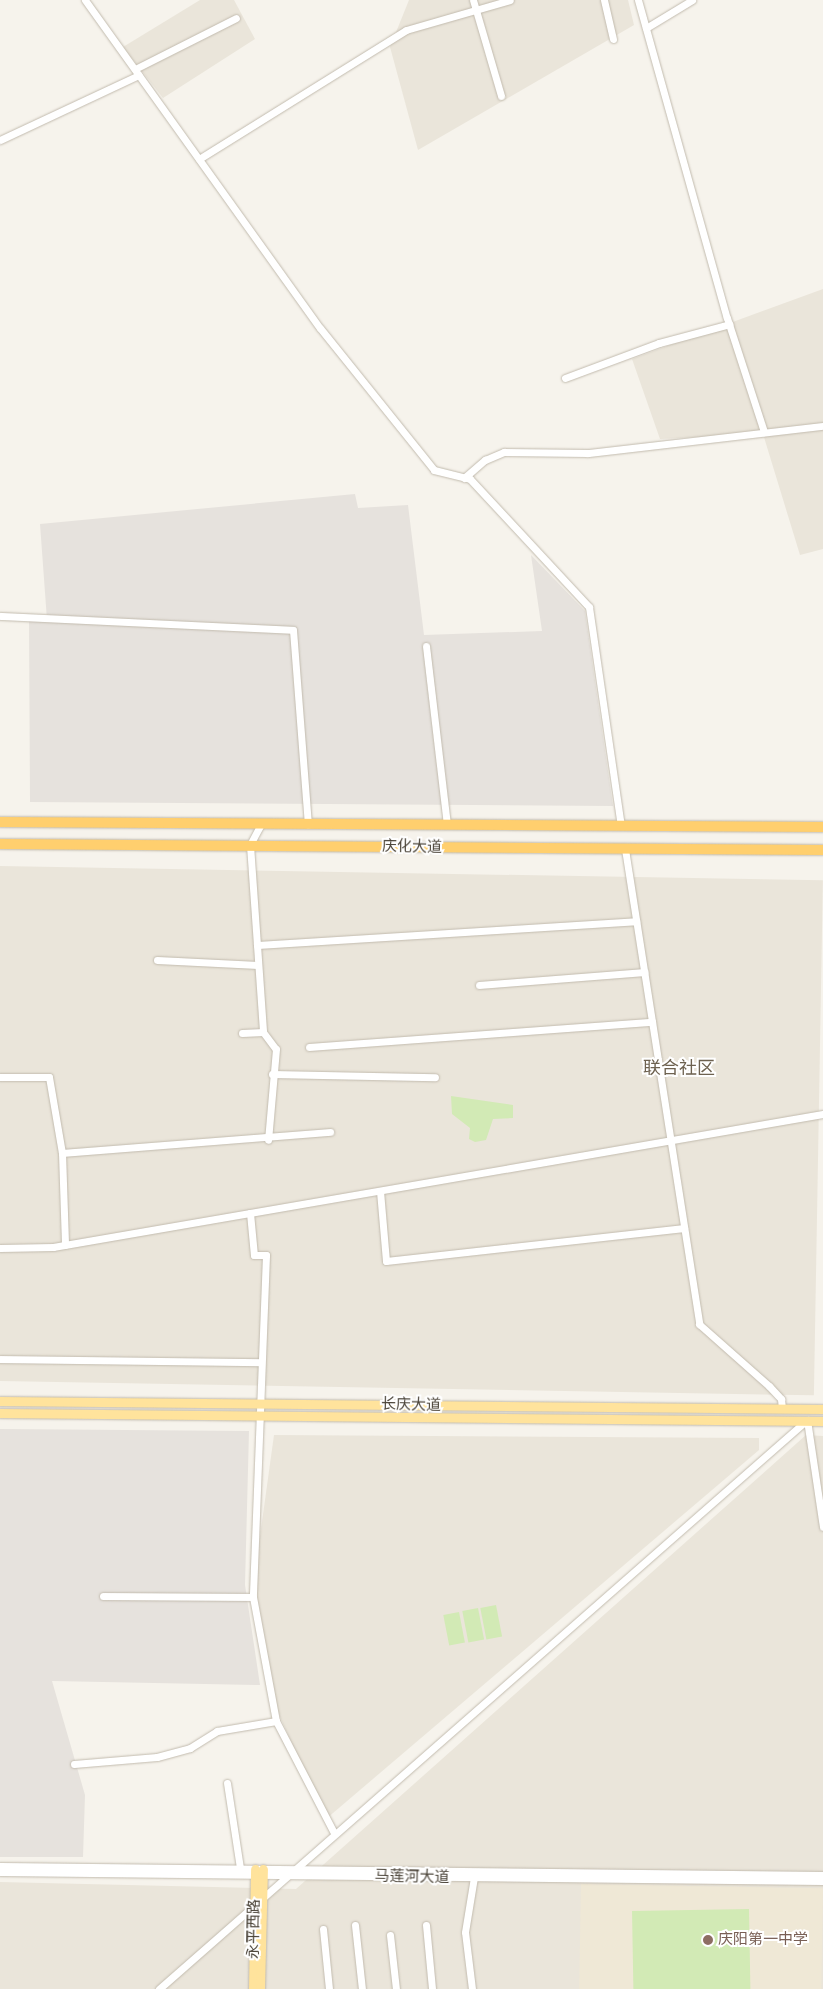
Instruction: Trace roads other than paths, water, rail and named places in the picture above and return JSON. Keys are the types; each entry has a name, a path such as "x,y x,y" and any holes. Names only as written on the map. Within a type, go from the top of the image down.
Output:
{"highway":[{"name":"庆化大道","path":"0,822 823,827"},
{"name":"庆化大道","path":"0,844 823,850"}],"main road":[{"name":"长庆大道","path":"0,1401 823,1409"},
{"name":"长庆大道","path":"0,1413 823,1421"},
{"name":"永平西路","path":"259,1872 262,1900 260,1989"},
{"name":"永平西路","path":"252,1989 254,1907 259,1872"}],"street":[{"path":"85,0 320,328 434,470 464,478 590,607 621,826"},
{"path":"473,0 501,96"},
{"path":"199,158 406,30 510,0"},
{"path":"604,0 614,38"},
{"path":"638,0 730,324 764,432"},
{"path":"646,28 692,0"},
{"path":"0,140 137,72 236,18"},
{"path":"564,378 665,341 730,324"},
{"path":"464,478 485,460 504,452 588,453 823,426"},
{"path":"0,616 294,630 308,824"},
{"path":"426,646 447,824"},
{"path":"261,824 250,845 256,946 264,1032 276,1049 276,1067 272,1074 268,1140"},
{"path":"625,849 699,1324 781,1399 782,1408"},
{"path":"256,946 636,921"},
{"path":"157,960 258,965"},
{"path":"479,985 644,972"},
{"path":"309,1047 652,1022"},
{"path":"242,1033 264,1032"},
{"path":"272,1074 435,1077"},
{"path":"0,1077 50,1079"},
{"path":"0,1081 50,1079"},
{"path":"50,1079 62,1153 65,1245"},
{"path":"0,1248 65,1245 823,1114"},
{"path":"62,1153 268,1140 330,1132"},
{"path":"380,1191 386,1261 684,1228"},
{"path":"250,1213 254,1255 266,1255 258,1403 253,1597 276,1721 334,1833"},
{"path":"0,1359 260,1362"},
{"path":"807,1420 823,1527"},
{"path":"159,1989 262,1900 334,1833 807,1420"},
{"path":"103,1596 253,1597"},
{"path":"74,1764 165,1756 190,1748 217,1731 276,1721"},
{"path":"227,1783 240,1868"},
{"name":"马莲河大道","path":"0,1866 240,1868 289,1875 823,1882"},
{"name":"马莲河大道","path":"0,1872 259,1872 295,1869 823,1875"},
{"path":"472,1989 465,1932 474,1877"},
{"path":"355,1925 362,1989"},
{"path":"426,1925 432,1989"},
{"path":"323,1929 329,1989"},
{"path":"390,1935 396,1989"}],"place":[{"name":"庆阳第一中学","path":"708,1940"}],"district":[{"name":"联合社区","path":"679,1068"}]}
